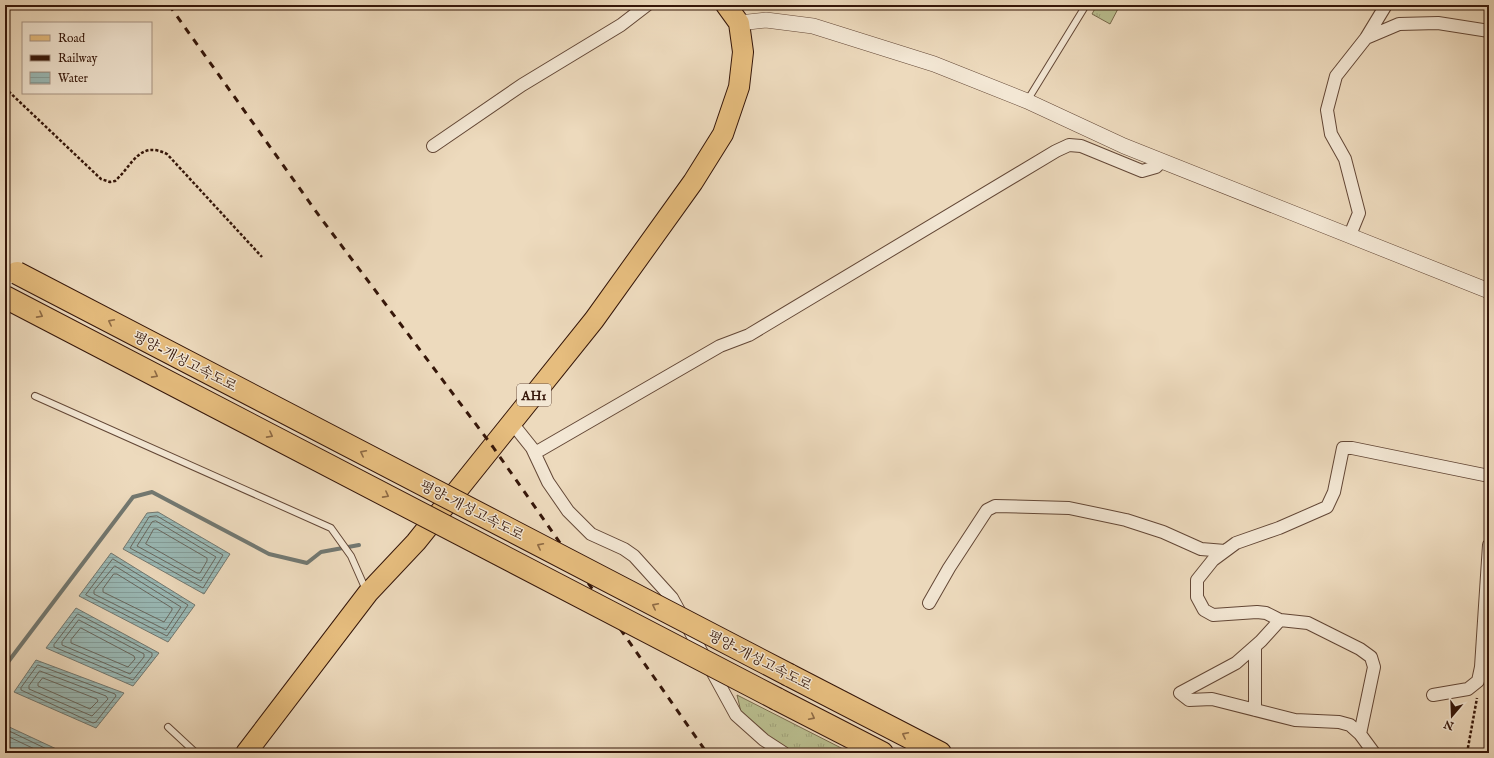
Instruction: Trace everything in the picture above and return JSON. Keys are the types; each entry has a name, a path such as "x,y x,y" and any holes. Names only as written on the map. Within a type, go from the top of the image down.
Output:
{"highway":[{"name":"평양-개성고속도로","path":"11,270 940,753"},
{"name":"평양-개성고속도로","path":"5,297 882,753"}],"main road":[{"name":"AH1","path":"246,753 368,593 416,542 594,320 694,182 723,134 739,87 743,52 739,23 726,5"}],"street":[{"path":"433,146 522,85 621,25 647,5"},
{"path":"1350,234 1359,213 1345,159 1331,134 1327,110 1336,76 1366,38 1386,5"},
{"path":"739,23 766,20 813,26 934,64 1027,101 1162,161 1287,212 1350,234 1489,291"},
{"path":"1366,38 1399,24 1438,23 1489,31"},
{"path":"535,453 720,346 749,335 1056,151 1069,145 1081,146 1142,171 1156,167 1162,161"},
{"path":"512,423 535,453 548,482 568,511 591,534 624,549 634,556 662,585 672,598 736,715 764,740 784,753"},
{"path":"1360,734 1374,668 1371,657 1360,649 1308,623 1280,620 1271,615 1257,612 1213,615 1204,610 1197,597 1197,580 1213,560 1236,543 1279,528 1327,506 1334,492 1343,448 1352,448 1489,476"},
{"path":"929,603 948,568 974,529 987,510 995,506 1069,508 1126,520 1163,532 1202,549 1225,551"},
{"path":"1433,695 1468,689 1478,682 1481,667 1489,545"},
{"path":"1280,620 1255,647 1236,663 1180,694 1189,700 1212,699 1295,720 1339,722 1350,725 1360,734 1374,753"},
{"path":"1255,647 1255,710"}],"lane":[{"path":"1027,101 1086,5"},
{"path":"35,396 331,528 351,556 368,593"},
{"path":"168,727 196,753"}],"path":[{"path":"5,88 101,179 110,182 115,181 141,153 147,150 159,150 167,154 262,257"},
{"path":"1467,753 1477,701"}],"green space":[{"path":"1097,5 1120,5 1110,24 1092,14"},
{"path":"737,695 851,753 791,753 774,742 741,712"}],"water":[{"path":"158,512 230,554 204,594 123,549 147,513"},
{"path":"111,553 195,605 168,642 79,596"},
{"path":"76,608 159,653 133,686 46,648"},
{"path":"36,660 124,693 96,728 14,692"},
{"path":"5,725 65,753 5,753"}],"waterway":[{"path":"5,666 133,497 152,492 269,554 307,563 321,552 359,545"}],"railway":[{"path":"169,5 320,217 493,447 707,753"}]}
